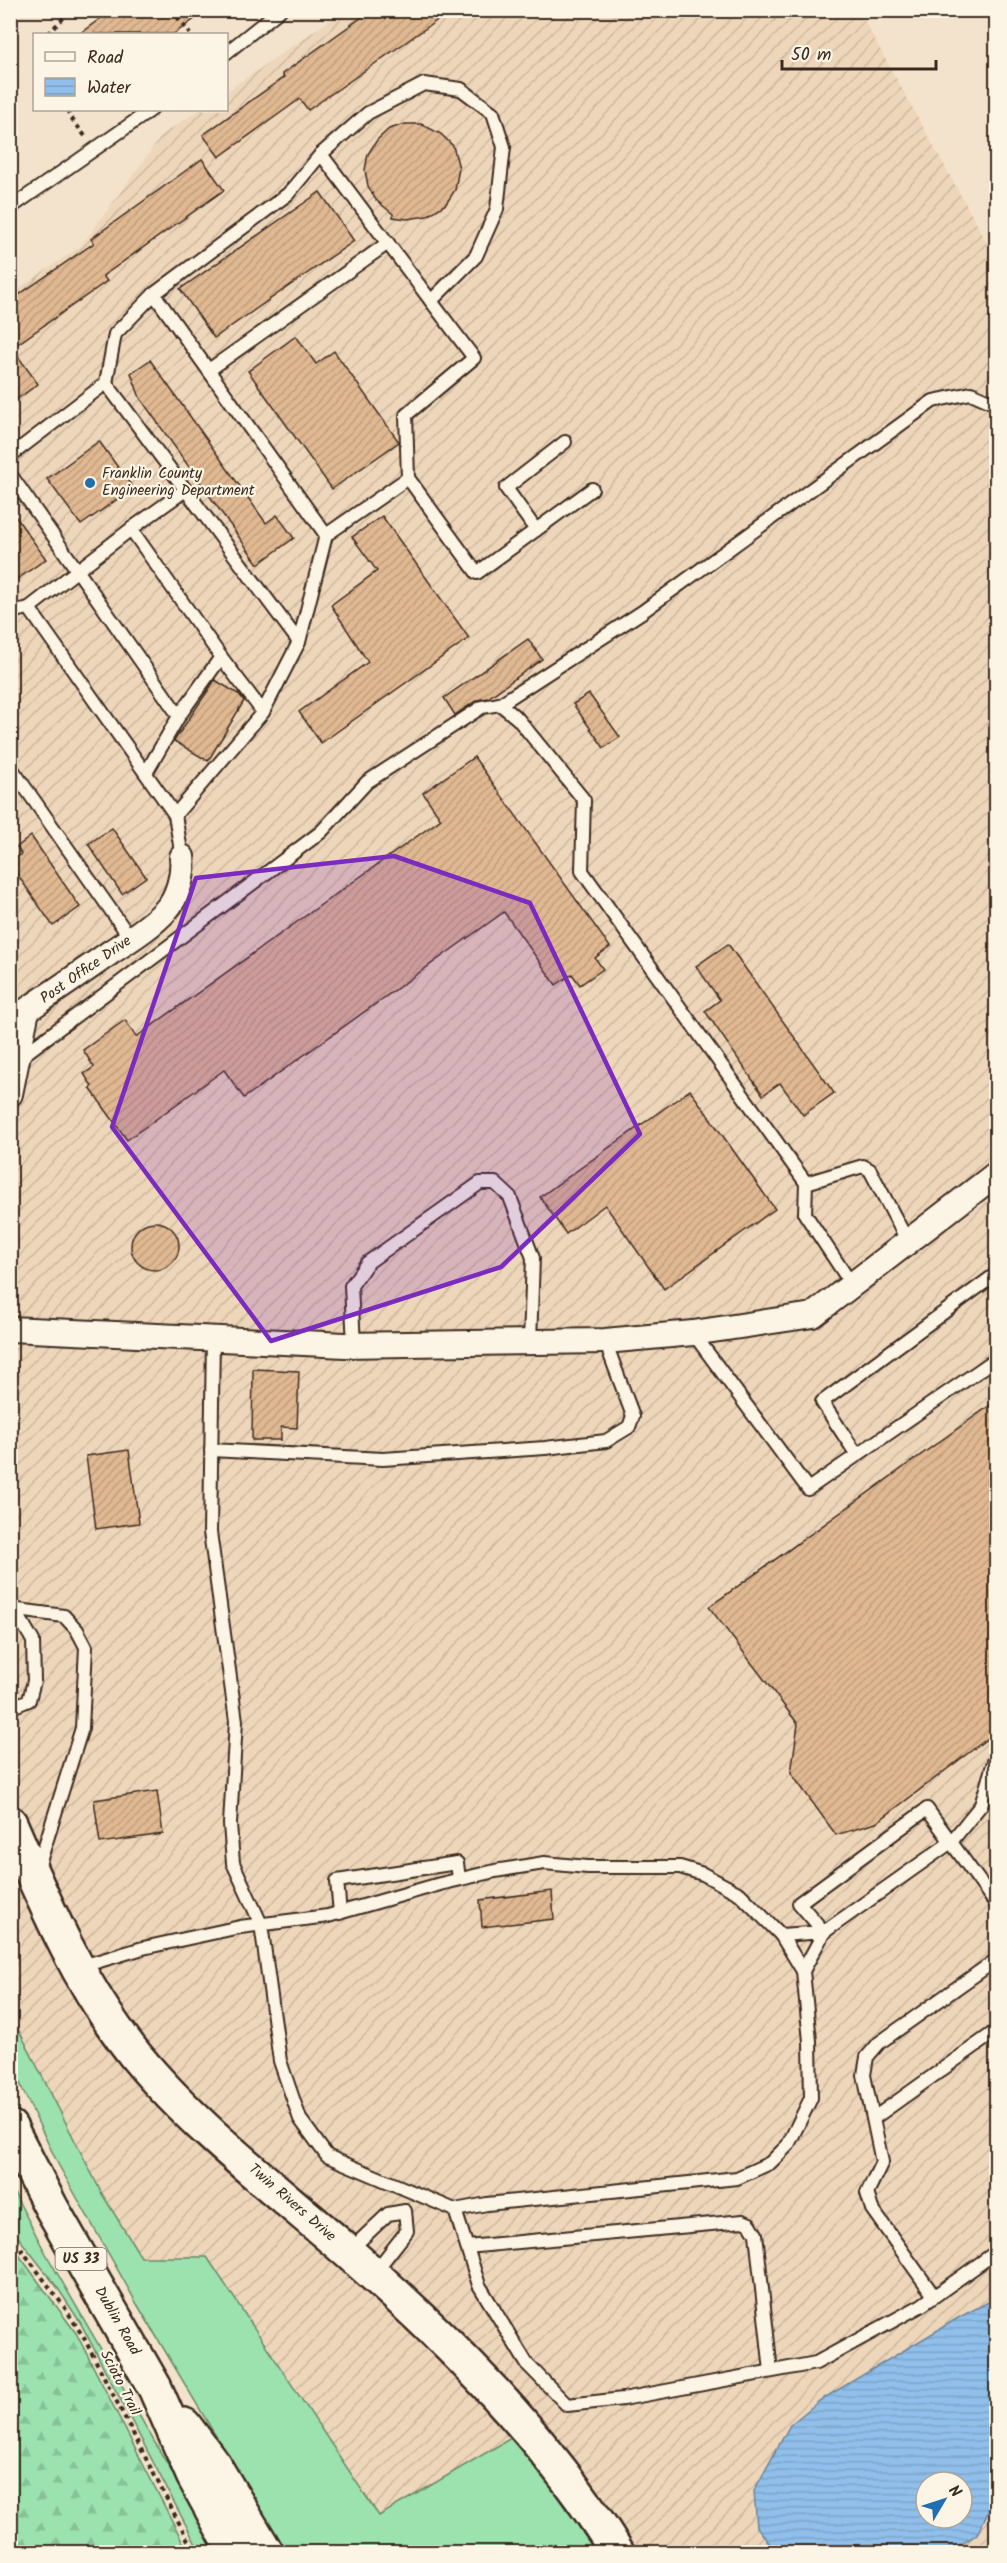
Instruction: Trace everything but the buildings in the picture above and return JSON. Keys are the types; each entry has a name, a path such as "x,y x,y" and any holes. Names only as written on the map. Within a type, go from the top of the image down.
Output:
{"street":[{"name":"Post Office Drive","path":"10,1094 27,1010 131,939 166,910 175,897 183,866 182,857"},
{"path":"10,1329 354,1345 604,1341 693,1333 813,1316 996,1174"},
{"name":"Twin Rivers Drive","path":"10,1823 34,1879 78,1968 105,2013 136,2056 176,2100 349,2252 440,2337 497,2396 553,2461 600,2525 617,2553"},
{"name":"Dublin Road","path":"10,2127 51,2207 155,2388 193,2475 235,2553"},
{"name":"Dublin Road","path":"155,2388 214,2465 266,2553"}],"lane":[{"path":"228,51 280,10"},
{"path":"10,456 106,383 115,334 154,294 288,194 321,154 368,113 424,84 461,89 493,113 504,147 497,209 476,256 431,301"},
{"path":"10,208 150,111"},
{"path":"321,154 474,358 406,415 408,478 477,573 592,489"},
{"path":"209,370 388,243"},
{"path":"154,294 326,535"},
{"path":"106,383 299,642"},
{"path":"16,1060 321,832 367,782 482,707 500,704 642,612 933,401 971,393 996,404"},
{"path":"536,530 506,488 564,442"},
{"path":"10,474 179,716"},
{"path":"175,815 263,712 299,642 326,535 408,478"},
{"path":"10,612 29,608 184,490"},
{"path":"131,529 221,657 263,712"},
{"path":"29,608 175,815 182,857"},
{"path":"146,773 179,716 221,657"},
{"path":"500,704 518,719 584,800 582,871 806,1183 805,1214 852,1285"},
{"path":"10,766 131,939"},
{"path":"806,1183 863,1166 870,1170 908,1242"},
{"path":"354,1345 351,1286 367,1263 480,1182 495,1183 510,1197 532,1258 530,1342"},
{"path":"857,1455 822,1402 996,1274"},
{"path":"693,1333 808,1489 996,1359"},
{"path":"78,1968 143,1948 261,1924 340,1913 495,1871 544,1863 588,1867 680,1867 703,1874 740,1894 781,1935 803,1971 810,2041 811,2098 788,2145 770,2163 737,2178 487,2204 455,2210 327,2156 300,2119 280,2061 261,1924 233,1863 230,1824 236,1721 210,1532 213,1339"},
{"path":"211,1450 383,1459 545,1448 606,1441 629,1427 633,1416 604,1341"},
{"path":"10,1708 29,1700 34,1681 33,1641 13,1609"},
{"path":"13,1609 64,1616 77,1630 86,1647 82,1728 34,1879"},
{"path":"803,1971 824,1932 951,1842 981,1805 996,1755"},
{"path":"824,1932 799,1903 927,1809 996,1904"},
{"path":"340,1913 337,1881 457,1863 459,1879"},
{"path":"781,1935 824,1932"},
{"path":"933,2296 872,2209 867,2193 882,2162 864,2075 867,2057 879,2043 996,1960"},
{"path":"874,2118 996,2031"},
{"path":"373,2274 407,2231 405,2211 413,2194"},
{"path":"455,2210 479,2285 527,2364 567,2405 623,2399 816,2363 933,2296 996,2252"},
{"path":"349,2252 388,2214 405,2211"},
{"path":"467,2247 743,2221 750,2224 756,2234 771,2371"}],"path":[{"path":"49,33 71,10"},
{"path":"98,10 103,17"},
{"path":"172,10 189,33"},
{"path":"68,111 96,149"},
{"name":"Scioto Trail","path":"10,2234 65,2308 84,2338 194,2553"}],"highlighted area":[{"path":"394,856 530,903 640,1134 501,1267 271,1341 112,1127 196,878"}],"shaded area":[{"path":"343,11 859,11 996,259 996,2298 958,2318 757,2527 776,2552 601,2552 516,2435 379,2516 207,2257 141,2257 102,2194 11,2015 11,264 18,289 81,246 163,134 198,111 228,111 228,90"},
{"path":"996,2496 996,2552 950,2552 977,2534"}],"green space":[{"path":"11,2015 102,2194 141,2257 207,2257 379,2516 516,2435 601,2552 285,2552 137,2304 58,2164 23,2091 11,2059"},
{"path":"10,2185 45,2252 218,2552 200,2552 80,2322 57,2287 11,2228"},
{"path":"11,2244 76,2333 188,2552 11,2552"}],"water":[{"path":"996,2298 996,2496 977,2534 950,2552 776,2552 757,2527 754,2491 790,2425 819,2401 958,2318"}],"place":[{"name":"Franklin County Engineering Department","path":"90,483"}]}
